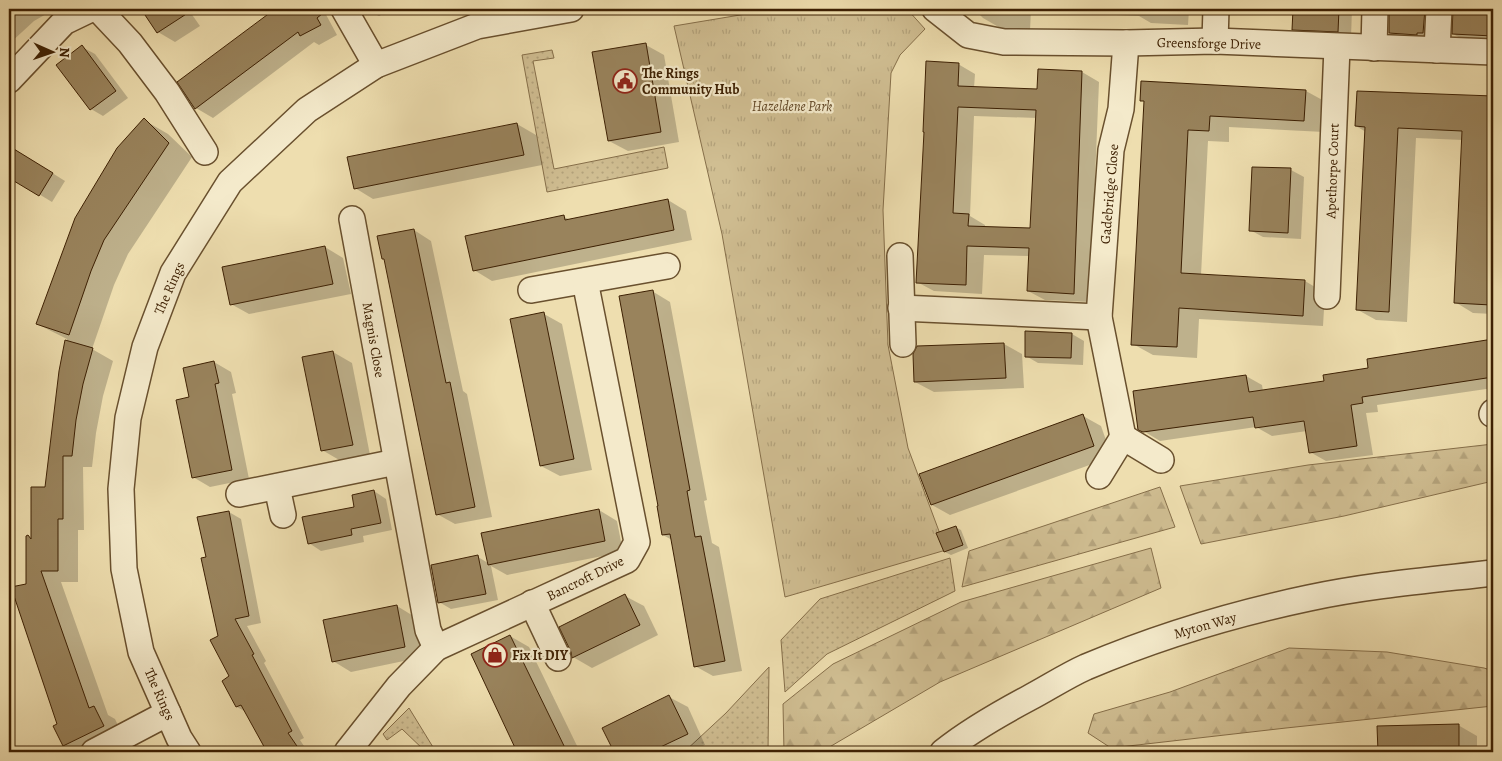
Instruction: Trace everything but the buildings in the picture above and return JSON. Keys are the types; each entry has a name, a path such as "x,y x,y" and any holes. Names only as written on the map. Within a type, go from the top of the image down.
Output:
{"street":[{"path":"9,80 64,22 92,9"},
{"path":"98,9 130,43 162,85 205,152"},
{"path":"344,9 376,65"},
{"name":"The Rings","path":"188,752 179,738 142,652 124,569 121,489 128,418 145,347 173,273 230,182 307,110 376,65 477,26 572,9"},
{"name":"Greensforge Drive","path":"935,9 968,35 1004,42 1126,43 1215,41 1493,52"},
{"path":"1215,41 1216,9"},
{"path":"1374,48 1375,9"},
{"path":"1437,50 1439,9"},
{"name":"Gadebridge Close","path":"1123,437 1099,316 1111,150 1121,109 1126,43"},
{"name":"Apethorpe Court","path":"1327,296 1337,47"},
{"name":"Magnis Close","path":"352,219 428,630 436,648"},
{"path":"900,256 903,344"},
{"path":"531,290 667,266"},
{"name":"Bancroft Drive","path":"347,752 399,686 436,648 627,560 636,542 586,281"},
{"path":"901,308 1099,316"},
{"path":"1099,476 1123,437 1161,460"},
{"path":"239,494 396,462"},
{"path":"277,487 283,515"},
{"name":"Myton Way","path":"943,752 958,740 1012,707 1084,668 1163,638 1310,597 1403,583 1493,573"},
{"path":"532,604 558,658"},
{"path":"94,752 168,713"}],"green space":[{"name":"Hazeldene Park","path":"755,9 907,9 925,29 900,55 891,73 883,210 888,345 908,448 946,550 785,597 722,234 674,26 746,14"},
{"path":"552,50 554,58 533,61 554,169 664,147 668,168 547,192 522,55"},
{"path":"1493,444 1493,481 1344,516 1201,544 1180,486 1308,465"},
{"path":"1160,487 1175,527 962,587 969,551"},
{"path":"1151,548 1161,588 940,682 821,752 784,752 783,704 833,664 961,602"},
{"path":"950,558 955,591 827,654 785,692 781,640 820,599"},
{"path":"1289,648 1387,652 1484,668 1493,671 1493,706 1111,748 1088,733 1094,714 1170,692"},
{"path":"769,667 768,752 684,752 726,713"},
{"path":"409,708 436,752 426,752 402,729 387,740 383,734"}],"place":[{"name":"The Rings Community Hub","path":"625,81"},
{"name":"Fix It DIY","path":"495,655"}]}
